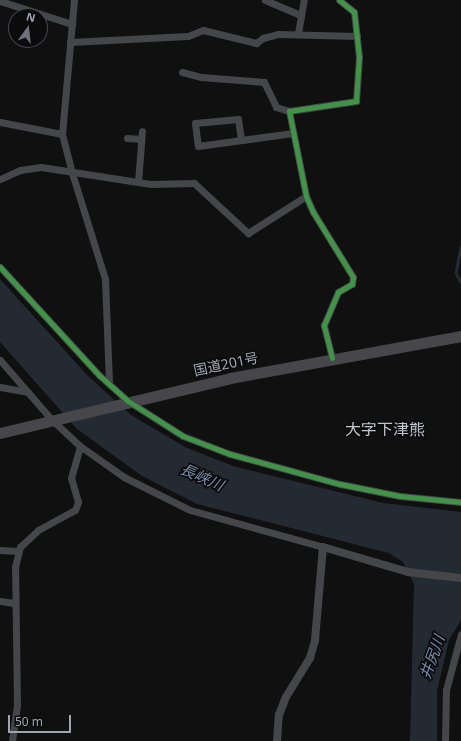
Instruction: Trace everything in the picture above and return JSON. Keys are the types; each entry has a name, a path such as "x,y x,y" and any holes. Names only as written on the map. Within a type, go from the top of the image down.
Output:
{"highway":[{"name":"国道201号","path":"0,433 126,402 332,358 461,336"}],"street":[{"path":"74,0 62,134 72,173 105,278 109,384"},
{"path":"265,0 301,14"},
{"path":"298,34 304,0"},
{"path":"182,72 201,77 264,82 276,107 289,111 356,101 357,36 354,12 339,0"},
{"path":"0,1 72,24"},
{"path":"70,42 188,36 203,30 256,43 272,35 298,34 357,36"},
{"path":"289,111 306,196 313,212 353,281 352,284 338,292 324,325 332,358"},
{"path":"241,140 238,119 195,122 198,146 293,133"},
{"path":"0,122 62,134"},
{"path":"138,182 142,131"},
{"path":"128,138 141,139"},
{"path":"0,179 31,167 49,168 72,173 138,182 199,185 216,205 248,233 306,196"},
{"path":"0,267 126,402 183,436 230,454 340,484 400,496 461,502"},
{"path":"0,360 28,392 80,446 124,477 190,510 408,572 461,578"},
{"path":"0,387 28,392"},
{"path":"12,741 16,704 14,604 15,567 19,551 46,525 75,510 78,502 71,478 80,446"},
{"path":"277,741 280,715 286,697 310,658 315,640 323,547"},
{"path":"0,550 19,551"},
{"path":"0,601 14,604"},
{"path":"445,741 446,690 461,634"}],"water":[{"path":"0,279 87,375 131,415 185,447 233,466 383,503 461,512 461,620 449,640 437,691 437,741 410,741 414,584 403,562 389,553 197,504 142,476 77,429 0,342"}],"waterway":[{"path":"461,247 456,273 461,282"}],"cycle path":[{"path":"332,358 324,325 338,292 352,284 353,277 313,212 306,196 289,111 356,101 359,57 354,12 339,0"},
{"path":"0,267 99,375 128,401 183,436 230,454 340,484 400,496 461,502"}],"district":[{"name":"大字下津熊","path":"385,429"}],"water label":[{"name":"長峡川","path":"202,477"},
{"name":"井尻川","path":"432,657"}]}
